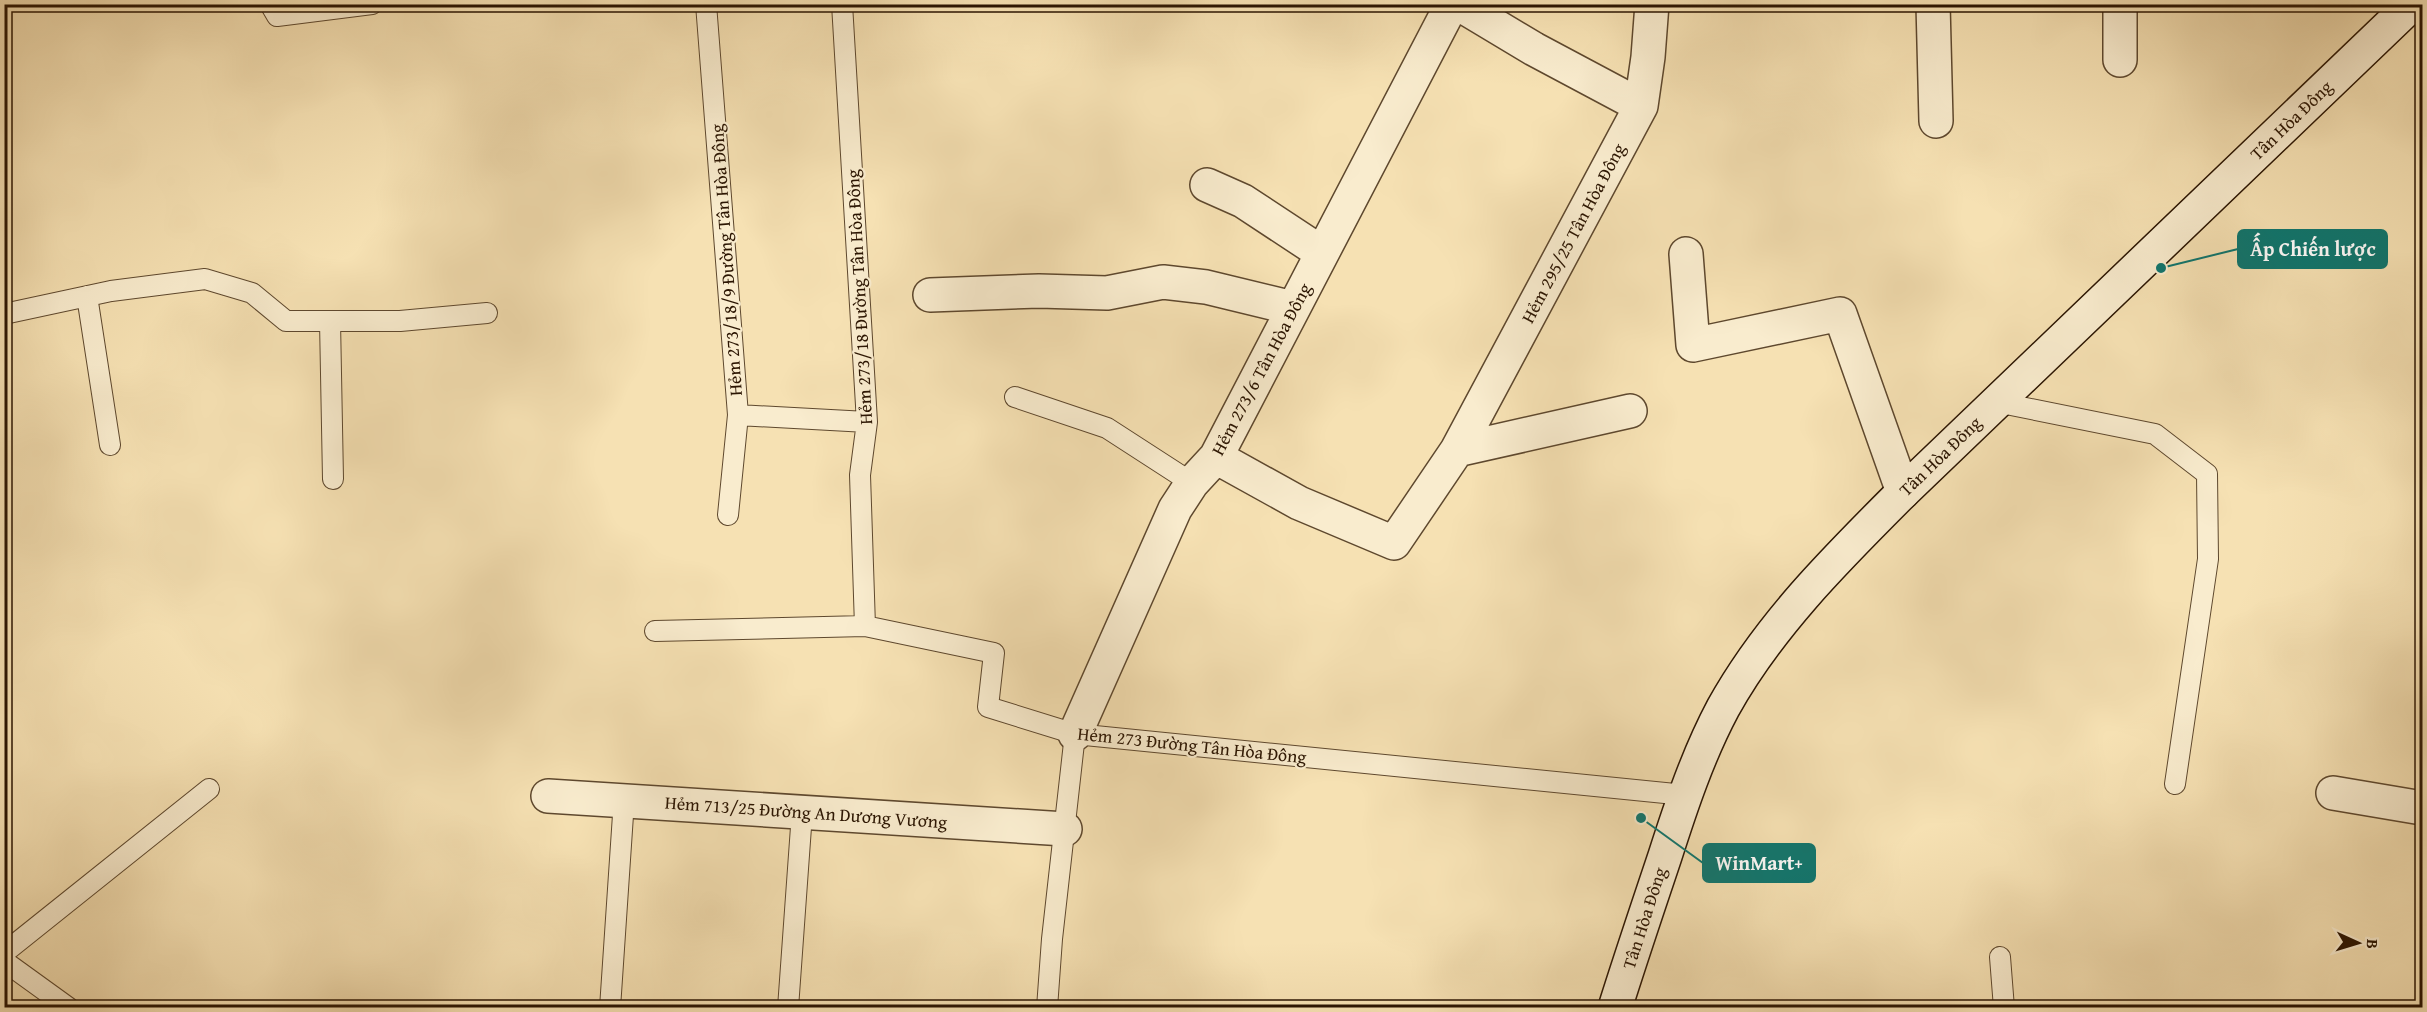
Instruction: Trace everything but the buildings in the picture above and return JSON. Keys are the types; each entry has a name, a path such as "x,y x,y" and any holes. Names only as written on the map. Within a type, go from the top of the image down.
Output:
{"street":[{"name":"Hẻm 273/6 Tân Hòa Đông","path":"1075,734 1175,509 1192,483 1216,457 1452,4"},
{"path":"1459,4 1534,49 1641,106"},
{"name":"Hẻm 295/25 Tân Hòa Đông","path":"1216,457 1299,503 1394,543 1457,450 1641,106 1652,4"},
{"path":"1933,4 1936,121"},
{"path":"2120,4 2120,60"},
{"name":"Tân Hòa Đông","path":"1615,1008 1685,795 1724,707 1773,633 1826,569 1903,492 2412,4"},
{"path":"1207,184 1243,201 1322,253"},
{"path":"1686,254 1693,345 1840,314 1903,492"},
{"path":"930,295 1039,291 1107,293 1163,282 1206,287 1293,308"},
{"path":"1457,450 1629,411"},
{"path":"2333,793 2422,808"},
{"name":"Hẻm 713/25 Đường An Dương Vương","path":"548,796 1065,829"}],"lane":[{"path":"270,4 277,16 372,4"},
{"name":"Hẻm 273/18/9 Đường Tân Hòa Đông","path":"706,4 738,415 728,515"},
{"name":"Hẻm 273/18 Đường Tân Hòa Đông","path":"842,4 867,422 860,475 865,626"},
{"path":"4,314 111,291 205,279 252,293 286,321 400,321 487,312"},
{"path":"87,296 110,445"},
{"path":"330,321 333,479"},
{"path":"1015,397 1107,428 1192,483"},
{"path":"1996,402 2155,434 2207,474 2208,559 2175,784"},
{"path":"738,415 867,422"},
{"name":"Hẻm 273 Đường Tân Hòa Đông","path":"655,631 865,626 994,653 988,707 1075,734 1685,795"},
{"path":"1047,1008 1052,939 1075,734"},
{"path":"4,953 209,789"},
{"path":"609,1008 624,800"},
{"path":"788,1008 802,813"},
{"path":"2000,957 2004,1008"},
{"path":"4,961 69,1008"}],"place":[{"name":"Ấp Chiến lược","path":"2161,268"},
{"name":"WinMart+","path":"1641,818"}]}
